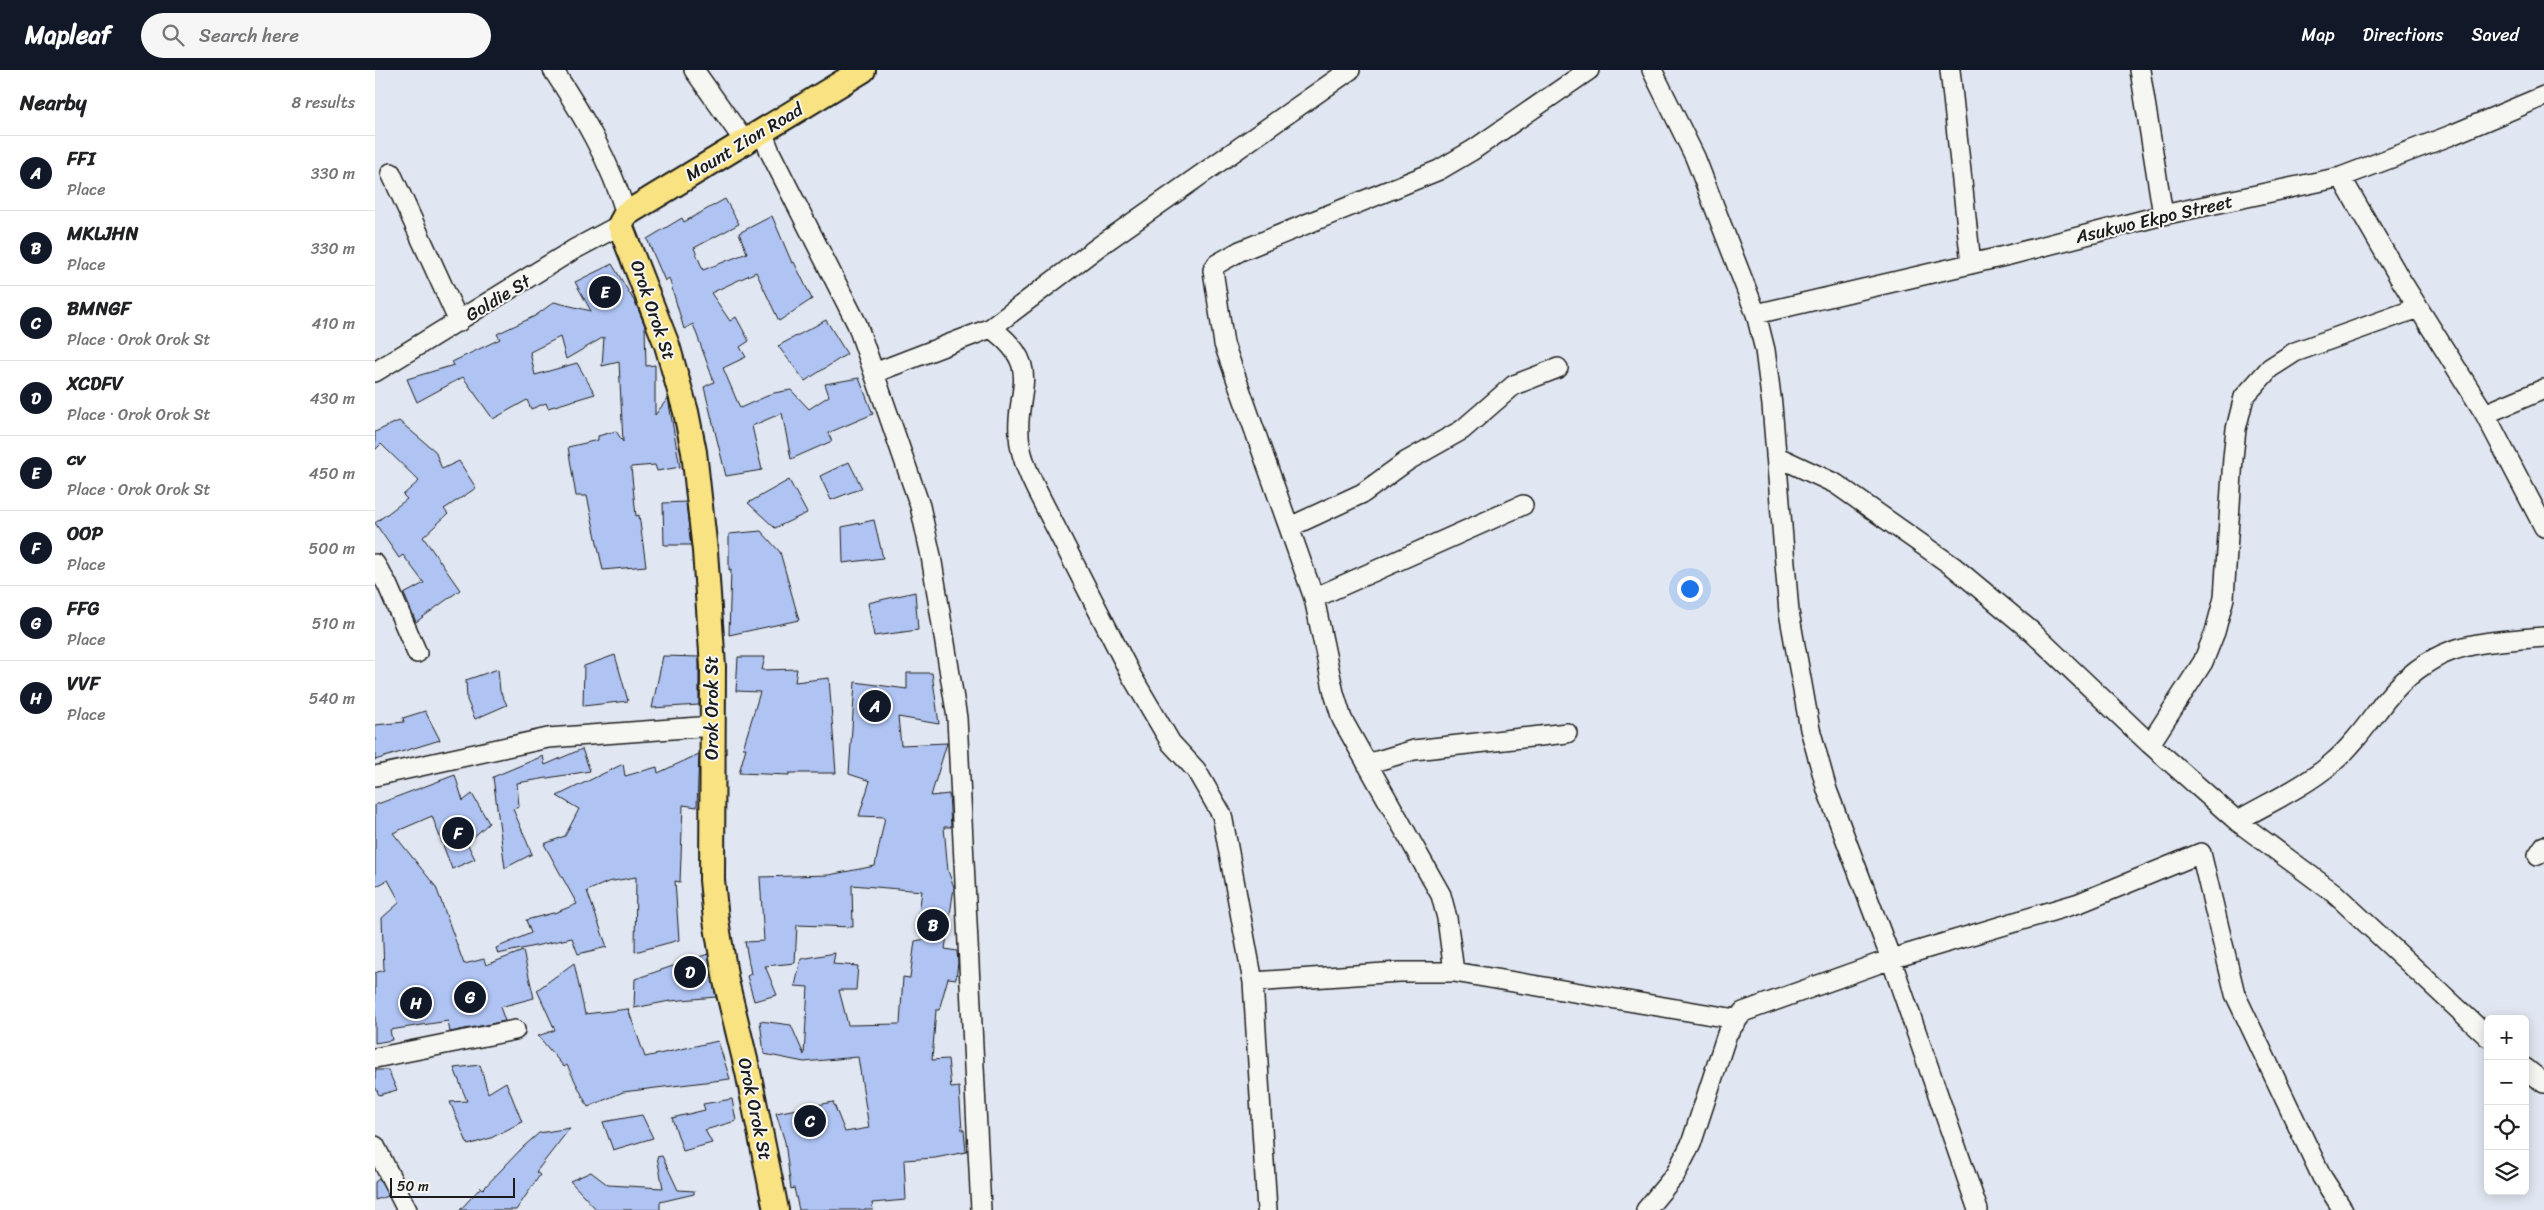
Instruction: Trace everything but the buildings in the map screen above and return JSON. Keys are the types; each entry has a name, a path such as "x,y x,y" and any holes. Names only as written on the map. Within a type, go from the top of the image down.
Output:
{"main road":[{"name":"Mount Zion Road","path":"623,219 863,70"},
{"name":"Orok Orok St","path":"623,219 667,345 686,412 694,452 705,551 712,658 712,880 716,920 727,981 776,1210"}],"street":[{"path":"553,70 583,115 616,180 623,219"},
{"path":"694,70 770,152 857,324 921,506 957,718 981,1210"},
{"path":"874,373 991,328 1105,242 1350,70"},
{"path":"1454,972 1447,918 1441,895 1342,719 1334,693 1314,598 1224,344 1212,278 1213,270 1217,264 1240,251 1439,170 1473,150 1589,70"},
{"path":"1652,70 1695,157 1756,314 1766,357 1777,456 1789,612 1810,729 1827,790 1891,959 1978,1210"},
{"path":"1950,70 1971,264"},
{"path":"2140,70 2163,215"},
{"name":"Asukwo Ekpo Street","path":"1756,314 1971,264 2163,215 2341,177 2449,136 2544,96"},
{"path":"391,173 459,322"},
{"path":"2341,177 2418,308 2485,414 2539,508 2544,527"},
{"name":"Goldie St","path":"375,372 459,322 623,219"},
{"path":"2150,744 2203,662 2215,632 2224,598 2233,458 2236,429 2244,397 2270,368 2295,352 2418,308"},
{"path":"991,328 1008,341 1020,356 1024,378 1020,444 1026,468 1131,675 1171,743 1196,770 1222,815 1253,982 1267,1210"},
{"path":"1290,527 1363,493 1407,461 1462,430 1514,385 1558,368"},
{"path":"2485,414 2544,389"},
{"path":"1777,456 1836,484 1954,567 2031,631 2150,744 2237,820 2334,893 2484,1033"},
{"path":"1314,598 1523,506"},
{"path":"375,564 387,584 417,653"},
{"path":"2237,820 2323,771 2333,763 2395,689 2419,667 2446,652 2475,643 2544,637"},
{"path":"375,776 548,738 713,726"},
{"path":"1367,764 1414,750 1567,733"},
{"path":"1646,1210 1675,1175 1691,1144 1727,1034 1735,1019 1743,1012 1755,1006 1891,959 2079,903 2201,853 2235,994 2322,1177 2343,1210"},
{"path":"1253,982 1399,972 1454,972 1735,1019"},
{"path":"375,1058 515,1030"},
{"path":"2529,1071 2544,1083"},
{"path":"375,1146 407,1210"}],"place":[{"name":"cv","path":"605,292"},
{"name":"FFI","path":"875,706"},
{"name":"OOP","path":"458,833"},
{"name":"MKLJHN","path":"933,925"},
{"name":"XCDFV","path":"690,972"},
{"name":"FFG","path":"470,997"},
{"name":"VVF","path":"416,1003"},
{"name":"BMNGF","path":"810,1121"}]}
